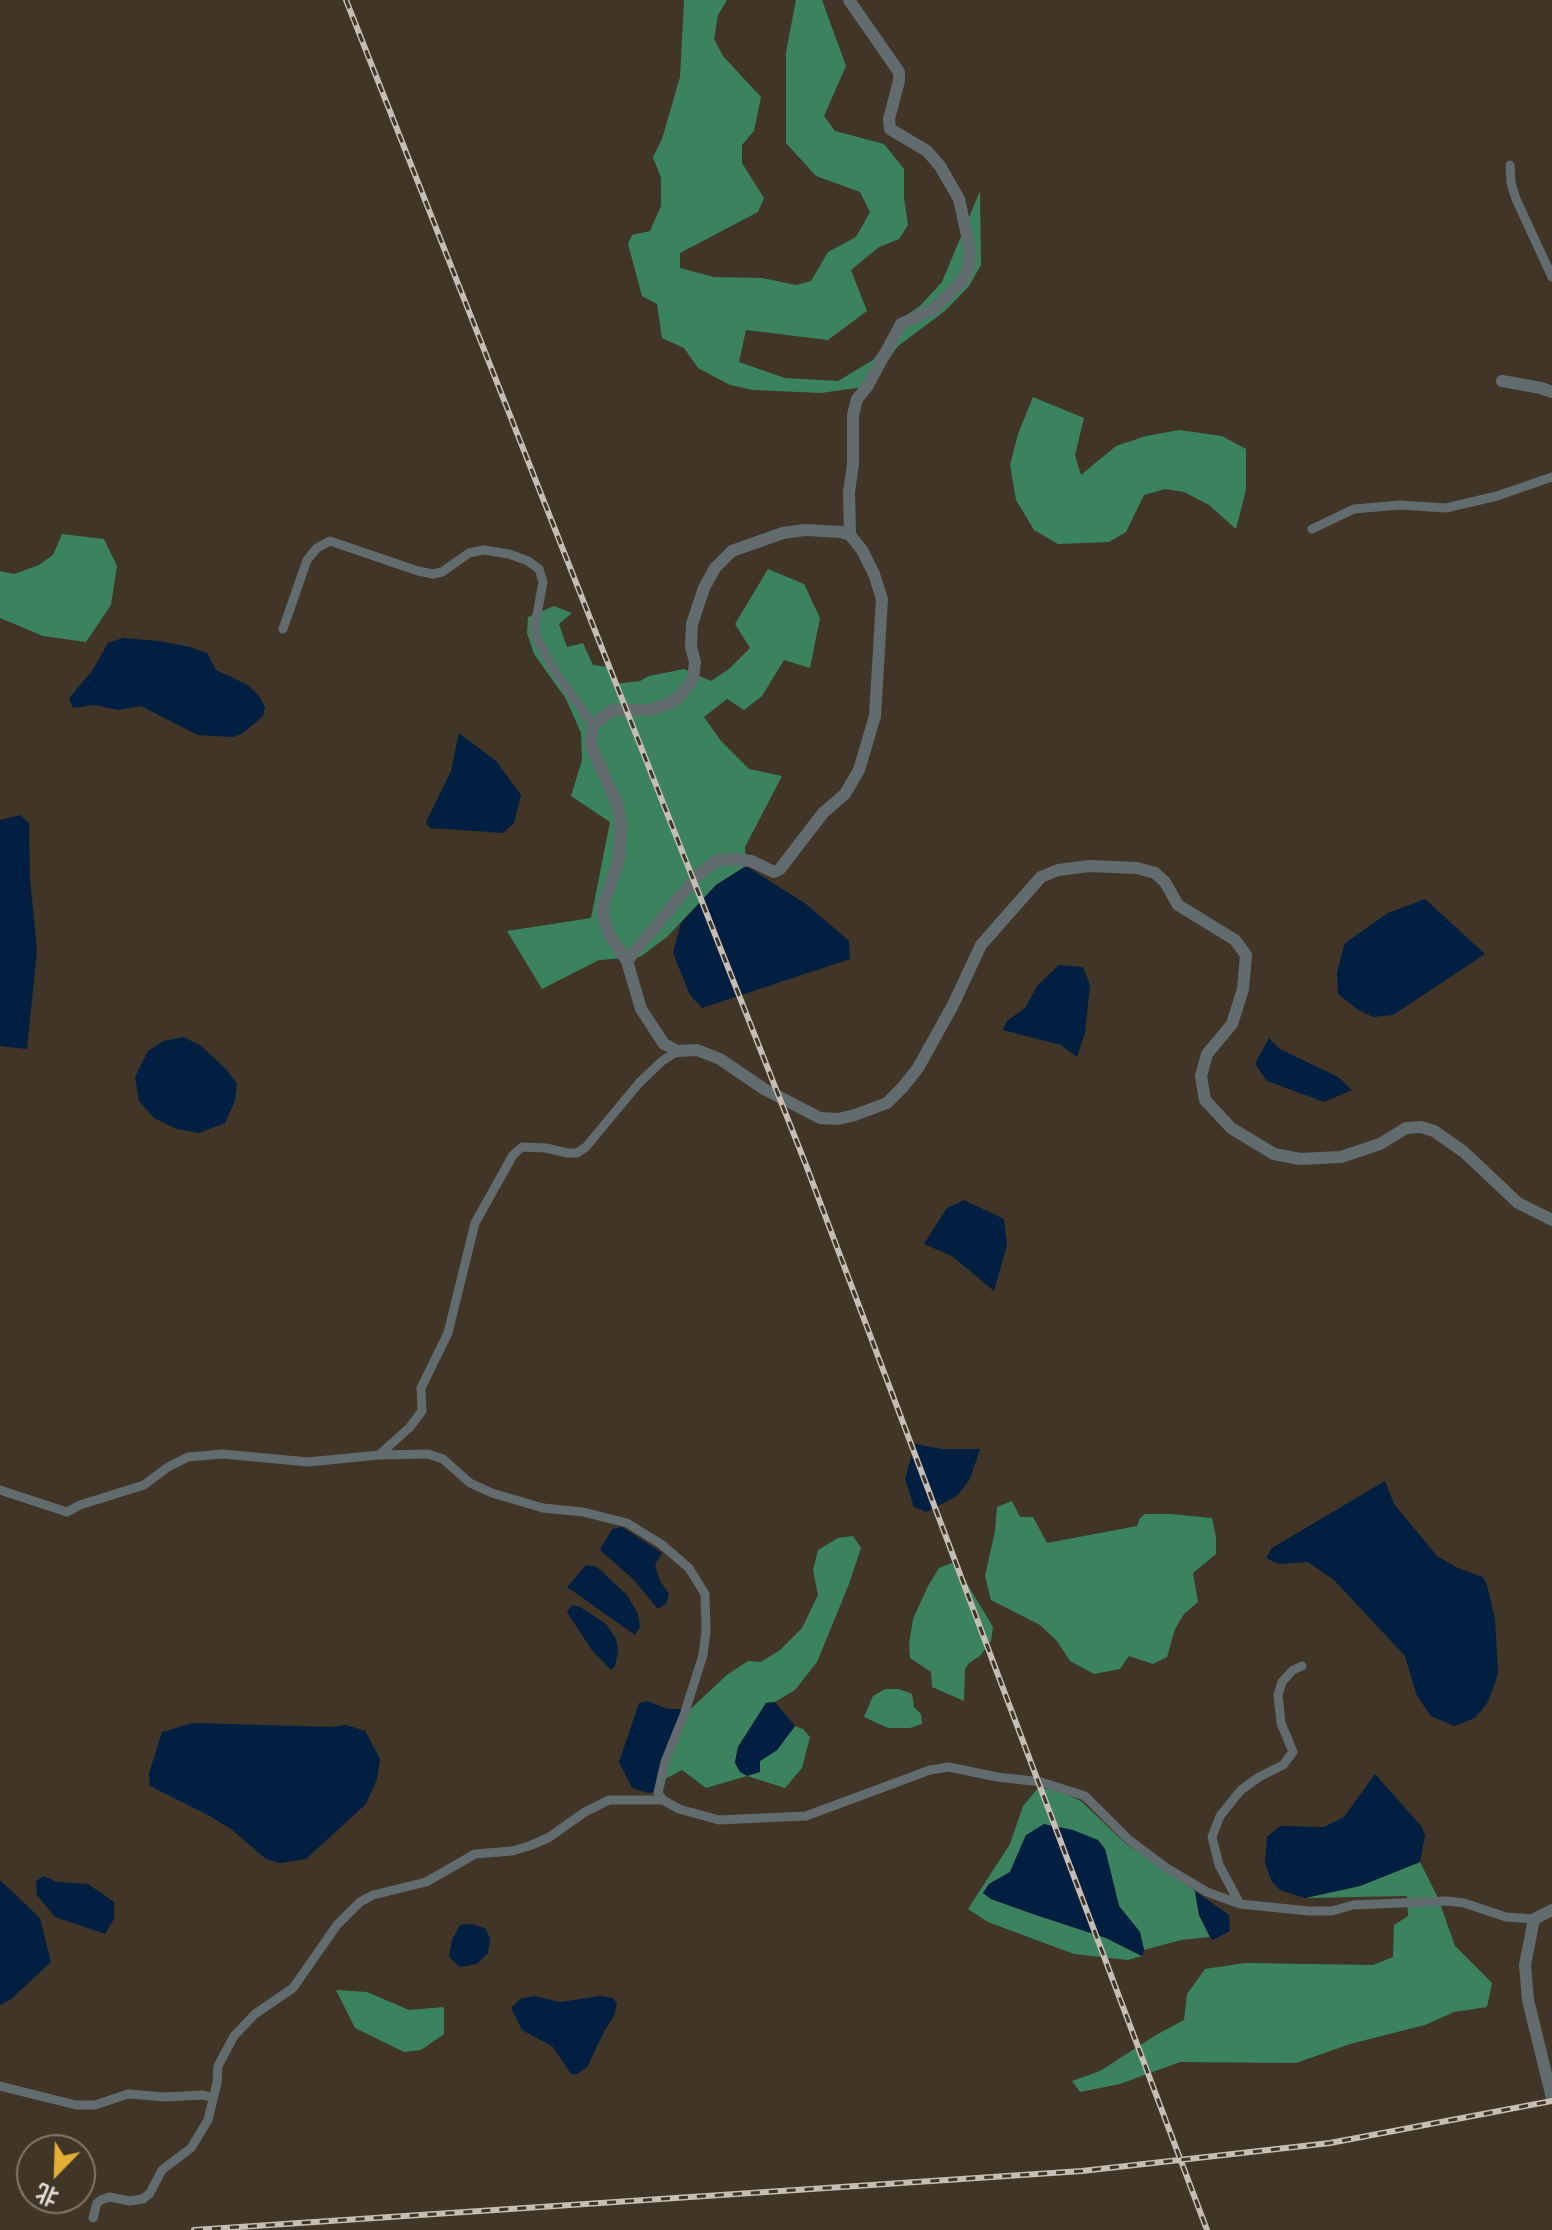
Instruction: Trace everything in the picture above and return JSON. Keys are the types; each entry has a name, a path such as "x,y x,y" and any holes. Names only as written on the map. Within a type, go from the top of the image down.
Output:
{"street":[{"path":"627,961 696,877 716,861 751,861 774,872 780,869 823,813 845,794 859,770 875,716 882,599 874,574 850,535 853,415 857,399 867,387 901,324 934,309 963,280 969,266 970,249 959,199 940,166 927,151 890,129 889,119 899,72 849,0"},
{"path":"1510,165 1516,199 1552,277"},
{"path":"1502,381 1552,392"},
{"path":"1312,529 1354,509 1400,505 1446,508 1497,496 1552,477"},
{"path":"593,725 612,710 650,710 671,703 682,694 693,679 692,624 704,588 715,568 732,551 783,533 805,530 850,535"},
{"path":"283,629 307,560 317,548 330,541 433,574 442,572 469,553 484,550 509,554 539,569 543,582 535,625 536,637 556,673 593,725 591,745 618,806 621,825 619,859 603,906 604,919 610,936 627,961 641,1009 664,1044 678,1051"},
{"path":"379,1455 410,1427 422,1411 421,1388 448,1333 475,1223 513,1155 522,1147 577,1153 586,1147 639,1083 662,1061 678,1051 697,1050 720,1059 776,1096 820,1118 838,1119 887,1103 918,1068 953,1005 981,945 1041,877 1058,870 1089,866 1137,868 1155,873 1165,882 1178,905 1235,940 1246,955 1243,989 1232,1024 1207,1054 1201,1076 1205,1100 1231,1128 1274,1154 1300,1159 1341,1157 1380,1144 1406,1128 1421,1127 1434,1131 1464,1152 1518,1203 1552,1220"},
{"path":"0,1490 67,1512 144,1485 188,1457 223,1454 308,1462 428,1454 443,1459 470,1483 492,1493 543,1508 583,1512 627,1523 661,1544 689,1568 705,1594 703,1655 659,1782 658,1793 663,1800"},
{"path":"1240,1904 1219,1865 1212,1837 1220,1816 1241,1790 1283,1765 1293,1752 1281,1723 1278,1695 1282,1682 1293,1670 1302,1666"},
{"path":"93,2218 97,2203 101,2200 109,2197 130,2201 143,2199 150,2193 162,2170 191,2148 208,2120 218,2066 234,2036 255,2014 293,1988 337,1925 360,1902 373,1895 426,1882 475,1854 512,1851 529,1846 548,1838 585,1812 609,1800 663,1800 679,1809 719,1820 806,1816 930,1770 949,1767 1041,1782 1085,1796 1128,1839 1168,1869 1207,1892 1240,1904 1332,1911 1353,1905 1448,1901 1506,1917 1534,1919 1552,1910"},
{"path":"1534,1919 1525,1965 1527,1988 1552,2098"},
{"path":"0,2086 76,2105 95,2105 128,2094 165,2097 203,2095 213,2098"}],"green space":[{"path":"684,0 727,0 718,15 714,39 723,56 761,97 754,131 742,145 742,163 764,198 758,212 680,253 680,268 714,277 762,278 796,285 811,281 828,252 856,237 870,212 860,192 816,176 786,143 786,52 796,0 822,0 846,66 824,116 835,131 884,144 904,169 908,225 899,239 879,247 851,270 867,311 828,340 746,330 739,362 785,378 838,381 873,360 896,322 920,306 942,282 980,191 981,265 969,286 945,311 898,346 870,386 821,393 753,390 730,385 698,368 684,348 662,338 657,304 642,296 628,244 632,235 650,231 661,206 661,178 653,157 662,139 680,77"},
{"path":"1033,397 1084,418 1075,455 1081,475 1116,446 1179,430 1222,436 1246,449 1246,490 1236,529 1209,505 1184,492 1165,489 1144,495 1126,532 1109,542 1058,544 1034,530 1016,500 1010,465"},
{"path":"62,534 104,539 117,566 111,605 86,642 43,636 0,618 0,571 14,574 39,565 53,555"},
{"path":"768,569 804,584 820,618 810,668 784,660 762,696 744,710 727,699 704,717 721,741 749,769 782,776 745,847 746,866 716,885 667,937 640,957 599,960 542,989 507,931 591,918 610,822 571,796 582,760 581,733 566,699 534,654 527,633 528,617 554,606 572,613 559,624 567,647 583,643 593,665 609,667 613,684 640,681 649,676 684,669 711,681 729,669 750,648 735,624"},
{"path":"1012,1501 1020,1517 1033,1517 1047,1543 1137,1526 1145,1514 1212,1518 1216,1554 1193,1573 1198,1602 1184,1614 1175,1629 1167,1657 1153,1664 1129,1656 1120,1669 1094,1674 1070,1661 1057,1641 1040,1625 991,1600 985,1576 997,1507"},
{"path":"853,1536 861,1548 817,1662 795,1690 775,1702 766,1703 738,1747 735,1762 760,1761 777,1750 795,1726 810,1737 802,1768 785,1788 747,1776 706,1788 682,1770 659,1782 684,1715 728,1674 748,1661 761,1662 780,1650 802,1628 818,1595 813,1570 818,1550 838,1538"},
{"path":"952,1563 993,1627 991,1641 965,1669 964,1701 932,1687 931,1672 910,1658 913,1619 939,1568"},
{"path":"885,1689 899,1689 912,1694 922,1724 910,1728 888,1728 864,1717 873,1696"},
{"path":"1038,1788 1054,1789 1081,1801 1125,1843 1195,1891 1199,1915 1210,1937 1181,1940 1144,1950 1140,1932 1119,1906 1105,1849 1026,1835 1010,1872 989,1884 983,1893 991,1899 1106,1938 1142,1956 1128,1960 1074,1954 988,1922 968,1909 1010,1844 1023,1806"},
{"path":"1420,1862 1438,1898 1455,1946 1492,1983 1487,2007 1454,2012 1425,2025 1350,2044 1296,2063 1180,2062 1120,2084 1080,2092 1072,2081 1100,2071 1184,2020 1187,1994 1205,1969 1245,1963 1373,1965 1393,1957 1394,1925 1408,1916 1407,1896 1305,1898 1360,1886"},
{"path":"336,1990 367,1992 409,2010 444,2007 444,2034 421,2050 404,2052 355,2028"}],"water":[{"path":"123,638 159,641 207,653 216,670 248,685 259,696 265,707 263,716 242,734 233,737 198,735 141,706 118,710 94,705 73,708 69,698 92,671 108,643"},
{"path":"459,733 496,761 521,795 514,823 503,833 430,828 426,822 451,771"},
{"path":"20,815 29,823 30,878 37,951 27,1049 0,1046 0,820"},
{"path":"746,866 806,904 849,941 850,959 702,1008 690,995 673,953 681,923 716,885"},
{"path":"1425,899 1485,954 1393,1015 1373,1017 1357,1009 1338,994 1337,972 1345,943 1388,913"},
{"path":"1059,965 1083,967 1090,985 1085,1033 1077,1057 1061,1045 1003,1030 1007,1021 1025,1008 1038,985"},
{"path":"183,1037 200,1045 237,1084 235,1101 225,1123 199,1133 177,1129 154,1118 139,1101 135,1077 148,1051 164,1041"},
{"path":"1269,1038 1280,1049 1338,1077 1352,1090 1324,1102 1267,1081 1255,1064"},
{"path":"964,1200 1004,1219 1007,1245 994,1291 952,1256 924,1244 947,1208"},
{"path":"915,1444 942,1449 980,1449 970,1479 957,1496 926,1512 914,1507 905,1479"},
{"path":"1385,1481 1394,1504 1437,1556 1483,1577 1487,1585 1495,1619 1498,1674 1488,1702 1475,1718 1454,1726 1431,1716 1417,1696 1405,1656 1334,1580 1308,1562 1279,1564 1266,1558 1272,1548"},
{"path":"622,1527 662,1553 655,1565 660,1581 669,1594 666,1604 658,1609 633,1579 600,1550 612,1529"},
{"path":"586,1565 597,1567 627,1595 638,1614 640,1627 635,1635 567,1587"},
{"path":"572,1605 606,1624 616,1639 618,1651 611,1670 591,1649 567,1612"},
{"path":"647,1701 667,1709 681,1709 684,1715 659,1782 653,1792 648,1793 632,1788 619,1762 639,1703"},
{"path":"775,1702 795,1726 777,1750 760,1761 760,1772 747,1776 740,1772 735,1763 738,1747 766,1703"},
{"path":"193,1723 346,1725 365,1731 380,1759 377,1779 366,1804 306,1859 280,1863 266,1859 231,1829 150,1786 149,1773 162,1732"},
{"path":"1375,1774 1422,1827 1425,1836 1420,1862 1360,1886 1305,1898 1280,1890 1272,1882 1265,1863 1267,1837 1280,1826 1324,1827 1344,1817"},
{"path":"1044,1824 1073,1830 1098,1840 1105,1849 1119,1906 1140,1932 1144,1950 1142,1956 1106,1938 991,1899 983,1893 989,1884 1010,1872 1026,1835"},
{"path":"44,1876 57,1882 88,1884 114,1902 114,1919 105,1934 55,1917 37,1895 36,1881"},
{"path":"0,1880 40,1918 51,1962 10,2000 0,2005"},
{"path":"1195,1891 1229,1915 1230,1931 1213,1940 1210,1937 1199,1915"},
{"path":"473,1924 486,1929 490,1939 488,1953 477,1964 460,1967 449,1957 452,1940 460,1925"},
{"path":"534,1996 560,2002 601,1996 613,1998 617,2004 614,2016 587,2067 577,2074 571,2074 553,2047 522,2030 511,2008 520,1999"}],"railway":[{"path":"346,0 806,1165 1207,2230"},
{"path":"194,2230 1082,2171 1330,2143 1552,2101"}]}
